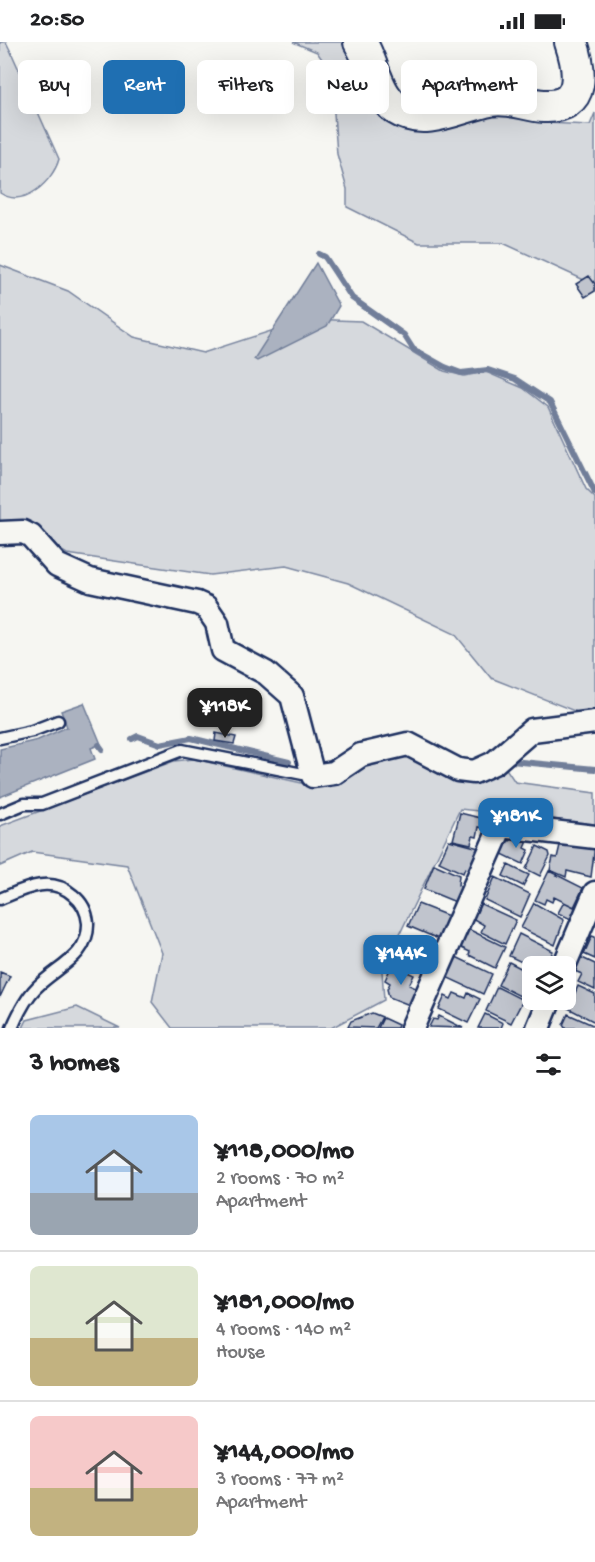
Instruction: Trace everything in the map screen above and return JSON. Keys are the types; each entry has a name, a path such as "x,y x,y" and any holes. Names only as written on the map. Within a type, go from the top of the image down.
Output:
{"main road":[{"path":"360,42 386,99 396,108 416,116 436,114 497,99 546,106 566,100 576,91 580,80 571,42"}],"street":[{"path":"0,533 23,532 31,536 57,565 90,580 188,599 206,607 220,631 223,650 266,674 292,696 313,776 334,773 361,755 408,744 458,770 474,772 494,763 532,730 595,722"},
{"path":"412,1028 501,826 595,837"},
{"path":"568,956 595,893"},
{"path":"538,1028 545,1010"}],"lane":[{"path":"0,738 32,731 58,721"},
{"path":"0,814 24,804 42,804 182,750 313,776"},
{"path":"0,899 33,886 52,884 67,890 77,898 87,918 87,937 80,951 34,990 12,1028"}],"shaded area":[{"path":"0,42 6,42 18,68 18,114 39,114 59,159 51,176 28,195 18,198 0,193"},
{"path":"293,42 345,42 356,52 359,60 323,60 317,52"},
{"path":"595,113 595,285 503,243 419,243 347,207 347,189 337,154 334,114 378,114 379,117 433,132 482,114 504,114 546,123 590,125"},
{"path":"316,263 339,306 327,326 257,361 254,359"},
{"path":"0,265 68,291 134,337 203,353 308,319 361,321 444,371 464,376 486,372 523,388 548,407 586,489 595,498 595,710 582,714 491,678 455,634 348,583 286,566 210,575 67,554 44,540 0,525"},
{"path":"84,703 101,744 91,748 95,759 0,797 0,749 38,740 67,727 61,711"},
{"path":"398,751 457,775 503,764 515,782 595,793 595,824 460,809 382,971 384,1000 331,1028 172,1028 152,1002 162,953 127,865 32,852 0,866 0,826 174,761 194,759 306,784 331,780"},
{"path":"77,1007 120,1028 23,1028 27,1020"}],"building":[{"path":"589,276 595,284 595,291 585,297 576,284"},
{"path":"216,733 236,737 234,744 215,741"},
{"path":"460,813 485,819 483,828 479,827 477,837 473,836 471,844 453,840"},
{"path":"513,834 528,841 525,848 529,850 523,864 500,853 506,839 510,841"},
{"path":"449,840 479,848 469,870 465,868 463,873 439,862"},
{"path":"561,841 595,845 591,877 567,871 566,877 550,870 553,857 557,858"},
{"path":"537,846 549,852 550,856 540,876 526,869"},
{"path":"434,864 459,875 458,885 464,888 458,903 424,889"},
{"path":"508,865 529,875 523,886 503,876"},
{"path":"549,871 583,888 574,907 554,897 552,902 546,899 544,904 535,900"},
{"path":"495,877 530,894 520,917 485,900"},
{"path":"564,902 579,909 573,920 558,913"},
{"path":"479,903 516,920 505,944 481,932 484,925 472,918"},
{"path":"534,903 564,920 555,945 521,928"},
{"path":"418,904 451,917 441,940 408,926"},
{"path":"464,927 505,947 495,968 455,945"},
{"path":"519,934 553,951 551,956 522,956 522,962 509,956"},
{"path":"592,936 595,937 595,959 584,954"},
{"path":"404,938 434,951 425,972 395,958"},
{"path":"454,956 492,974 483,994 444,976"},
{"path":"578,956 595,964 595,990 578,982 582,974 576,972"},
{"path":"509,962 522,969 522,997 498,985"},
{"path":"392,965 414,975 409,985 420,990 412,1006 389,997 387,989 390,983 385,980"},
{"path":"0,972 10,976 0,997"},
{"path":"578,986 595,994 595,1022 572,1010 576,1010"},
{"path":"497,987 522,1000 511,1023 486,1011"},
{"path":"454,993 466,998 468,993 480,999 468,1023 439,1009 445,996 451,999"},
{"path":"372,1013 382,1017 376,1028 348,1027 351,1021"},
{"path":"485,1014 503,1023 501,1028 478,1028"},
{"path":"568,1014 595,1028 565,1028 563,1025"},
{"path":"439,1016 463,1028 429,1027 433,1019 437,1020"},
{"path":"383,1018 398,1025 397,1028 378,1028"}],"waterway":[{"path":"319,254 325,257 352,298 404,335 413,349 461,373 488,370 515,379 550,402 595,493"},
{"path":"132,739 138,736 160,744 191,738 289,762"},
{"path":"99,745 102,749"},
{"path":"511,761 595,769"}]}
